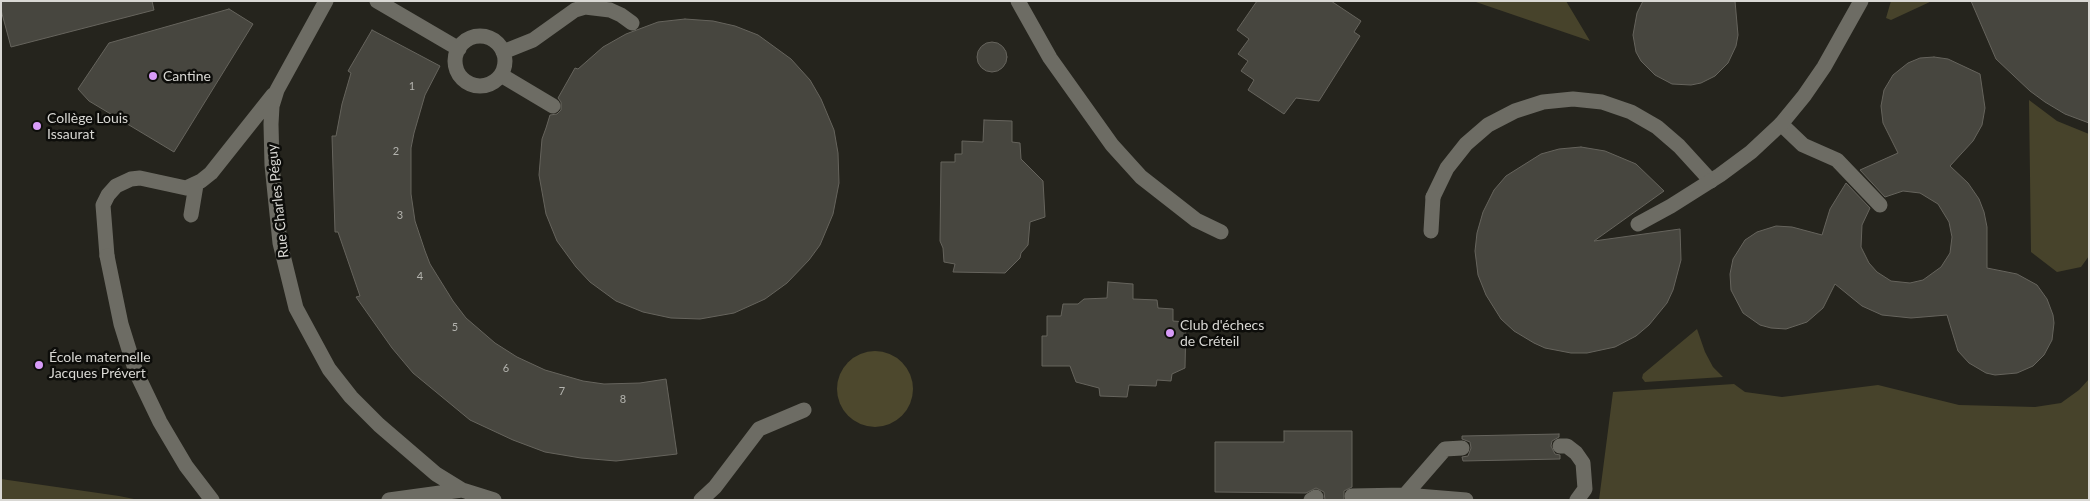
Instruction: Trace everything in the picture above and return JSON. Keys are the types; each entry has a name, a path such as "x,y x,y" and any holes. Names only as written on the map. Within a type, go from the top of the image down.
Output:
{"street":[{"name":"Rue Charles Péguy","path":"326,1 277,90 272,106 271,124 280,244 296,308 329,369 350,396 403,447 436,474 462,490 494,500"},
{"path":"376,1 459,49"},
{"path":"1018,1 1050,58 1112,145 1141,177 1196,220 1221,232"},
{"path":"1638,224 1711,181 1751,152 1781,124 1820,74 1837,48 1861,1"},
{"path":"503,52 533,40 575,10 585,7 610,10 632,23"},
{"path":"486,37 493,40 503,52 505,60 501,75 489,85 481,86 466,82 461,77 456,64 459,49 470,39 486,37"},
{"path":"501,75 553,106"},
{"path":"212,500 182,458 160,422 136,372 121,324 108,256 103,205 108,195 116,186 131,179 140,178 182,187 196,185 212,173 277,90"},
{"path":"1431,231 1433,197 1448,168 1466,144 1488,125 1515,111 1543,102 1573,99 1602,102 1631,112 1657,126 1679,146 1711,181"},
{"path":"1781,124 1803,145 1837,160 1880,205"},
{"path":"191,215 196,185"},
{"path":"701,500 716,487 759,429 804,410"},
{"path":"1560,446 1567,446 1576,453 1583,463 1585,489 1577,500"},
{"path":"1405,495 1445,449 1462,448"},
{"path":"389,500 462,490"},
{"path":"1352,496 1405,495 1466,500"}],"shaded area":[{"path":"1473,1 1566,1 1590,41"},
{"path":"1891,1 1932,1 1891,20 1886,18"},
{"path":"2029,100 2057,121 2089,134 2089,256 2081,267 2057,272 2031,252"},
{"path":"1697,329 1705,352 1713,367 1723,377 1645,382 1642,378 1643,374"},
{"path":"875,351 889,354 902,362 910,375 913,389 910,403 902,416 889,424 875,427 861,424 848,416 840,403 837,389 840,375 848,362 861,354"},
{"path":"2089,379 2089,500 1599,500 1613,392 1734,384 1745,392 1782,397 1878,385 1959,405 2035,407 2061,403 2079,390"},
{"path":"1,479 119,496 139,500 1,500"}],"building":[{"path":"1,1 152,1 154,10 11,47 1,10"},
{"path":"1257,1 1331,1 1361,21 1354,32 1360,36 1319,101 1296,98 1284,114 1248,90 1254,80 1241,71 1248,61 1238,54 1249,39 1237,30"},
{"path":"1643,1 1735,1 1738,35 1736,46 1728,63 1715,76 1701,83 1691,85 1672,84 1655,75 1641,61 1636,52 1633,35 1637,13"},
{"path":"1971,1 2089,1 2089,123 2065,114 2045,102 2030,91 1996,59"},
{"name":"Cantine","path":"229,9 253,24 174,152 89,101 78,89 109,43"},
{"path":"685,19 713,21 735,26 758,35 791,59 810,80 821,99 834,130 838,153 839,183 833,214 820,245 809,260 787,283 765,299 734,313 700,319 671,318 643,312 616,301 590,282 576,267 557,241 546,214 539,175 542,139 550,115 557,114 561,110 561,102 558,98 575,68 578,69 603,47 626,34 658,22"},
{"path":"372,30 440,66 425,95 414,133 411,148 411,194 415,221 430,264 453,301 466,318 495,343 517,357 545,370 583,381 604,384 640,383 666,379 677,454 616,461 545,452 513,440 470,420 413,373 392,348 356,297 360,296 338,232 335,232 332,136 336,136 342,104 351,73 348,71"},
{"path":"992,42 1003,46 1007,57 1003,68 992,72 981,68 977,57 981,46"},
{"path":"1920,58 1948,59 1980,74 1985,108 1982,125 1973,141 1950,166 1968,183 1979,199 1984,212 1987,227 1987,268 2017,274 2037,285 2047,299 2053,315 2052,340 2044,355 2033,366 2017,373 1995,375 1986,373 1969,363 1958,351 1947,315 1911,318 1882,315 1862,306 1835,284 1823,308 1807,322 1786,329 1771,328 1760,325 1743,313 1731,290 1730,274 1733,259 1745,240 1757,232 1776,226 1792,227 1822,235 1830,209 1846,183 1870,208 1862,225 1861,247 1869,263 1877,272 1891,281 1910,283 1923,280 1941,267 1950,253 1952,237 1949,222 1938,204 1920,193 1903,191 1885,197 1860,170 1898,153 1883,123 1881,106 1884,90 1893,75 1908,63"},
{"path":"984,120 1012,121 1012,142 1020,143 1021,159 1043,181 1045,217 1030,222 1028,245 1021,253 1020,258 1005,273 953,272 955,264 944,262 943,248 940,241 941,162 955,162 955,154 962,154 962,141 983,142"},
{"path":"1581,147 1605,151 1636,164 1664,191 1594,241 1680,229 1681,260 1673,290 1667,303 1649,325 1636,336 1615,347 1587,353 1571,353 1545,348 1534,343 1514,331 1501,319 1486,295 1478,275 1475,251 1477,233 1483,212 1494,190 1506,176 1541,154 1559,149"},
{"path":"1108,282 1133,284 1133,299 1157,300 1158,308 1173,309 1173,321 1186,322 1185,368 1172,374 1171,381 1157,380 1156,386 1129,385 1127,397 1100,396 1099,388 1076,382 1070,366 1042,366 1042,336 1047,336 1047,316 1061,316 1063,304 1078,304 1084,299 1107,298"},
{"path":"1284,431 1352,431 1352,487 1344,491 1344,500 1325,500 1324,492 1316,488 1306,493 1215,492 1215,442 1284,442"},
{"path":"1559,434 1559,437 1552,441 1551,446 1555,454 1560,455 1560,459 1463,461 1462,457 1468,456 1471,448 1470,442 1462,439 1462,436"}],"place":[{"name":"Cantine","path":"153,76"},
{"name":"Collège Louis Issaurat","path":"37,126"},
{"name":"Club d'échecs de Créteil","path":"1170,333"},
{"name":"École maternelle Jacques Prévert","path":"39,365"}]}
